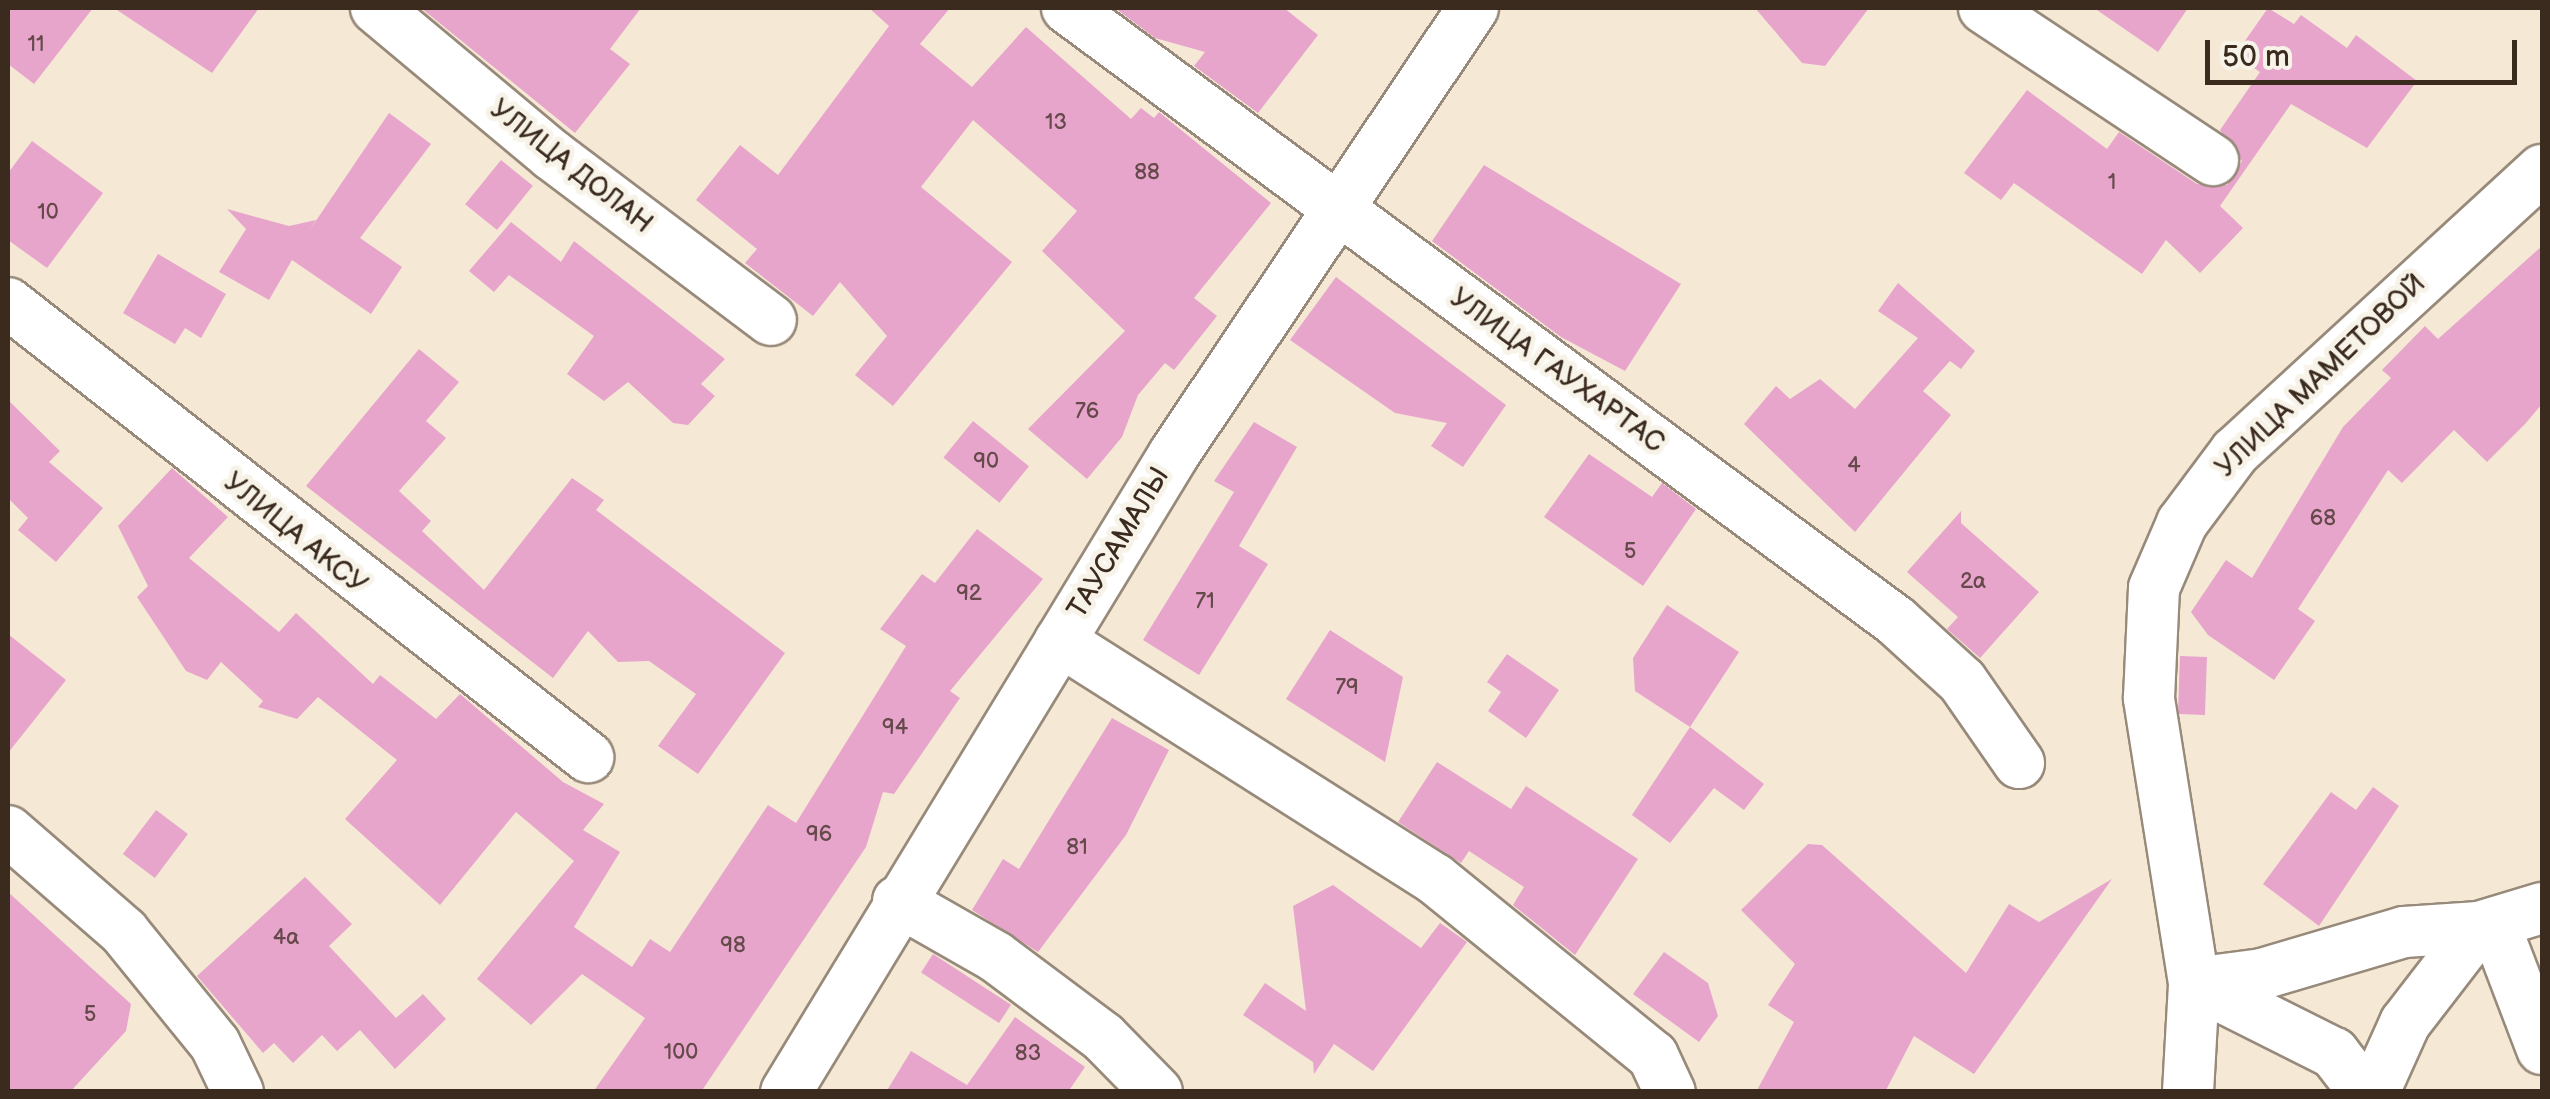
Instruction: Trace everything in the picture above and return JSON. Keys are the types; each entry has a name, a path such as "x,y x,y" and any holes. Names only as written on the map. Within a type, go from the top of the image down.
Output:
{"street":[{"name":"УЛИЦА ДОЛАН","path":"376,8 552,156 771,320"},
{"name":"УЛИЦА ГАУХАРТАС","path":"1067,8 1332,212 1896,621 1962,681 2018,763"},
{"name":"ТАУСАМАЛЫ","path":"786,1092 898,901 1060,641 1332,212 1472,8"},
{"path":"1984,8 2214,160"},
{"name":"УЛИЦА МАМЕТОВОЙ","path":"2188,1092 2194,984 2149,698 2154,588 2182,523 2235,452 2542,170"},
{"name":"УЛИЦА АКСУ","path":"8,303 588,757"},
{"path":"1060,641 1435,879 1653,1056 1670,1092"},
{"path":"8,831 124,932 215,1044 238,1092"},
{"path":"898,901 996,957 1103,1037 1158,1092"},
{"path":"2194,984 2262,974 2404,932 2487,925 2542,908"},
{"path":"2487,925 2542,1049"},
{"path":"2374,1092 2405,1023 2487,925"},
{"path":"2194,984 2334,1053 2364,1092"}],"building":[{"path":"8,8 93,8 34,84 8,64"},
{"path":"114,8 259,8 212,73"},
{"path":"421,8 641,8 610,49 630,64 575,133"},
{"path":"869,8 950,8 920,44 972,87 1026,27 1131,119 1141,108 1154,118 1159,112 1271,203 1194,298 1217,316 1174,370 1165,363 1138,395 1122,437 1087,479 1028,429 1125,331 1042,251 1077,211 973,120 921,187 1012,262 893,406 855,375 887,336 840,282 813,316 745,263 757,249 696,200 740,145 778,175 889,26"},
{"path":"1115,8 1284,8 1318,35 1258,113 1194,66 1205,52 1155,38"},
{"path":"1755,8 1869,8 1825,66 1802,63"},
{"path":"2094,8 2188,8 2158,52"},
{"path":"2268,8 2294,24 2301,15 2347,48 2356,35 2417,81 2367,148 2291,104 2220,206 2243,228 2200,273 2166,240 2142,274 2014,183 2001,200 1964,173 2027,90 2107,149 2119,132 2197,184 2227,185 2242,161 2220,130 2260,72 2235,55"},
{"path":"389,113 431,144 360,238 402,267 371,314 292,260 269,300 219,272 246,229 227,209 289,226 316,220 309,231"},
{"path":"32,141 103,193 47,268 8,240 8,173"},
{"path":"501,160 533,186 497,230 465,204"},
{"path":"1484,165 1681,284 1625,371 1561,337 1432,241"},
{"path":"511,222 561,262 574,241 725,359 701,384 715,396 688,425 673,423 628,382 604,401 567,374 594,336 509,275 494,292 469,271"},
{"path":"2542,246 2542,404 2525,424 2487,462 2454,430 2402,483 2388,470 2298,609 2315,621 2274,680 2208,635 2191,612 2226,560 2252,578 2343,427 2391,378 2382,370 2425,326 2438,339"},
{"path":"158,254 226,294 201,338 185,328 175,344 123,313"},
{"path":"1336,277 1506,405 1463,467 1431,446 1447,423 1395,413 1290,340"},
{"path":"1898,283 1975,351 1961,369 1950,361 1923,391 1951,415 1855,532 1744,424 1776,386 1790,399 1820,379 1855,409 1918,338 1878,311"},
{"path":"419,349 459,382 426,421 446,438 399,491 431,521 422,531 484,590 572,478 604,500 596,510 785,653 698,774 658,746 696,694 649,661 618,662 588,631 553,678 306,486"},
{"path":"8,400 60,451 49,462 103,508 56,562 18,530 28,518 8,498"},
{"path":"973,421 1029,466 999,503 943,458"},
{"path":"1254,422 1297,447 1239,546 1268,564 1199,675 1143,640 1234,492 1214,481"},
{"path":"1589,454 1652,497 1662,483 1696,509 1643,586 1544,517"},
{"path":"172,468 228,517 189,558 279,632 296,613 373,684 380,675 436,719 460,694 563,782 604,804 583,830 620,852 574,927 632,967 650,939 670,952 768,805 796,823 906,646 880,629 922,574 935,583 977,529 1043,579 950,691 960,698 894,794 883,792 866,847 701,1092 593,1092 645,1018 582,974 531,1025 477,979 574,861 516,812 440,905 345,819 397,760 318,697 297,719 258,707 263,701 221,662 207,680 186,671 137,597 148,586 118,526"},
{"path":"1961,511 1961,523 2039,592 1980,658 1947,629 1958,617 1907,572"},
{"path":"1667,605 1739,652 1690,727 1635,691 1633,658"},
{"path":"1330,630 1403,677 1385,762 1286,699"},
{"path":"8,634 66,680 8,753"},
{"path":"1507,654 1559,690 1526,738 1488,711 1501,692 1487,682"},
{"path":"2180,656 2207,657 2205,715 2178,714"},
{"path":"1112,718 1169,750 1126,835 1038,952 972,910 1003,859 1019,869"},
{"path":"1690,727 1764,784 1744,810 1714,788 1670,843 1632,815"},
{"path":"1437,762 1511,809 1526,786 1638,859 1575,955 1513,905 1524,887 1469,851 1461,863 1398,822"},
{"path":"2373,787 2399,806 2319,926 2263,884 2331,792 2356,810"},
{"path":"156,810 188,834 155,878 123,854"},
{"path":"1808,844 1822,845 1966,973 2009,904 2039,922 2112,879 1974,1074 1914,1036 1885,1092 1756,1092 1794,1022 1768,1005 1795,964 1741,910"},
{"path":"305,877 352,924 329,946 396,1018 423,994 446,1019 395,1069 360,1030 337,1051 322,1035 293,1063 274,1043 263,1053 197,976"},
{"path":"1333,885 1421,948 1440,923 1467,942 1373,1071 1334,1044 1314,1074 1313,1062 1243,1015 1265,983 1306,1011 1293,906"},
{"path":"8,892 131,1004 126,1031 70,1092 8,1092"},
{"path":"1664,952 1708,983 1718,1016 1699,1042 1633,994"},
{"path":"933,954 1011,1005 999,1023 921,972"},
{"path":"1015,1017 1085,1067 1068,1092 886,1092 911,1051 967,1085"}]}
